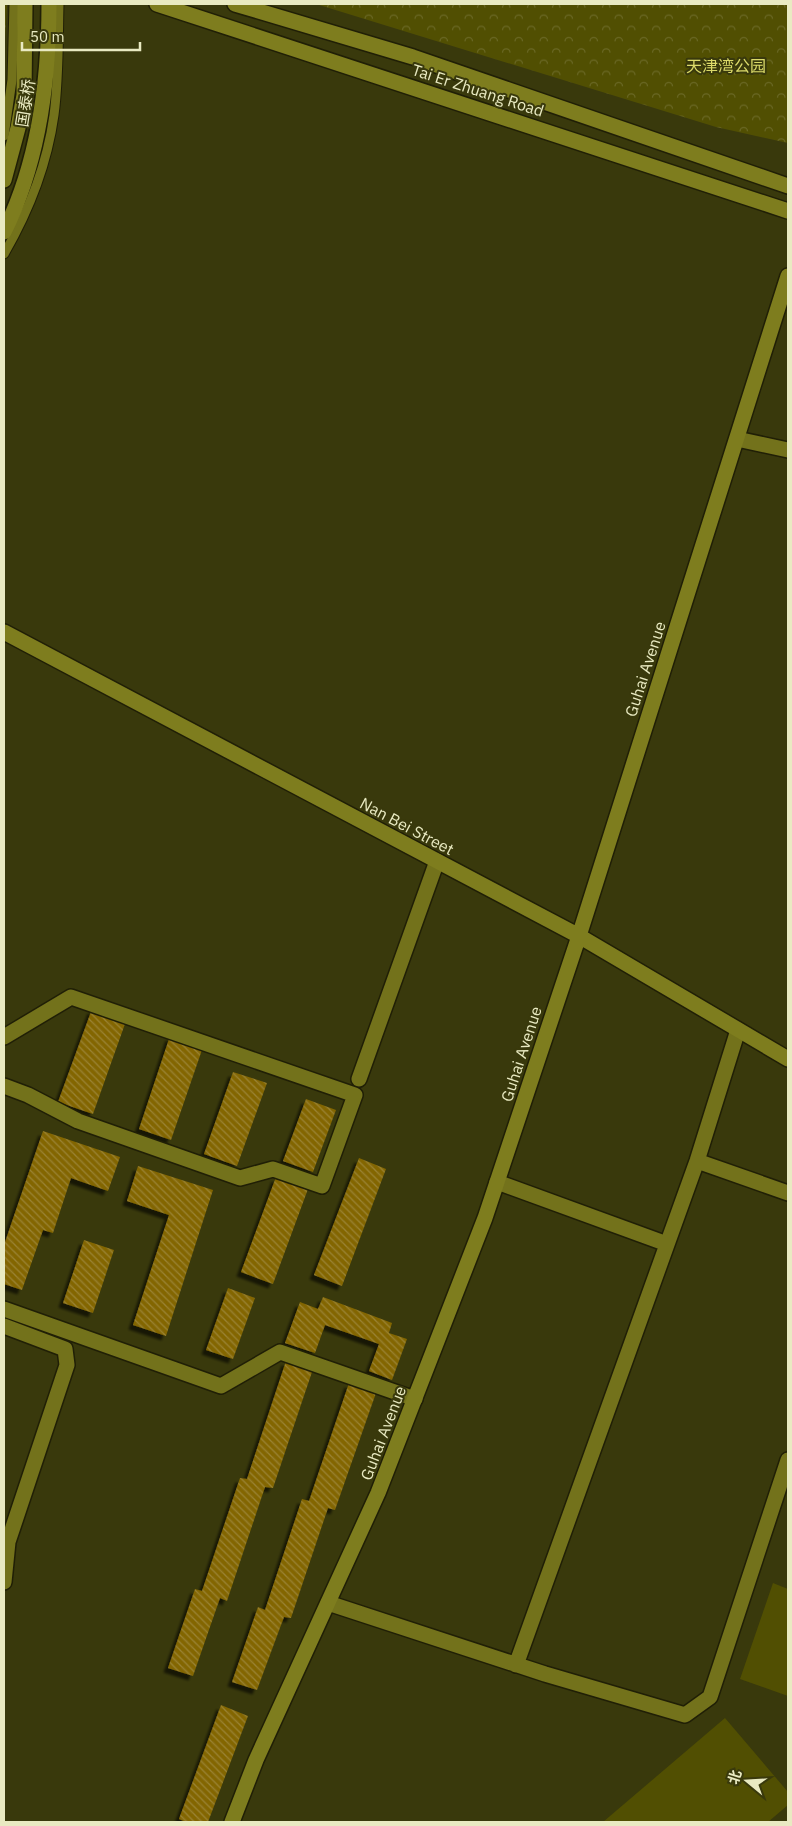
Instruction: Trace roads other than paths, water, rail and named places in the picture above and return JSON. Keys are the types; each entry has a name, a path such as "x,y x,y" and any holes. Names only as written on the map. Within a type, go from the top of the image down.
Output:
{"street":[{"name":"国泰桥","path":"4,180 18,128 24,95 25,4"},
{"name":"国泰桥","path":"4,232 20,197 37,139 47,76 49,4"},
{"name":"Tai Er Zhuang Road","path":"157,4 788,212"},
{"name":"Tai Er Zhuang Road","path":"235,4 413,57 788,186"},
{"name":"Guhai Avenue","path":"232,1822 256,1760 378,1493 485,1218 579,936 788,276"},
{"path":"736,439 788,450"},
{"name":"Nan Bei Street","path":"4,632 579,936 788,1060"},
{"path":"359,1079 436,861"},
{"path":"4,1037 71,997 354,1095 322,1186 273,1169 240,1178 78,1121 28,1095 4,1086"},
{"path":"516,1665 697,1161 738,1030"},
{"path":"697,1161 788,1193"},
{"path":"497,1182 667,1244"},
{"path":"4,1309 221,1386 280,1352 415,1399"},
{"path":"4,1326 65,1349 67,1365 6,1541 4,1582"},
{"path":"328,1603 516,1665 685,1715 710,1697 788,1460"}],"lane":[{"path":"4,136 12,80 14,4"},
{"path":"4,254 20,226 41,173 47,150 54,114 60,4"}],"park label":[{"name":"天津湾公园","path":"726,66"}]}
